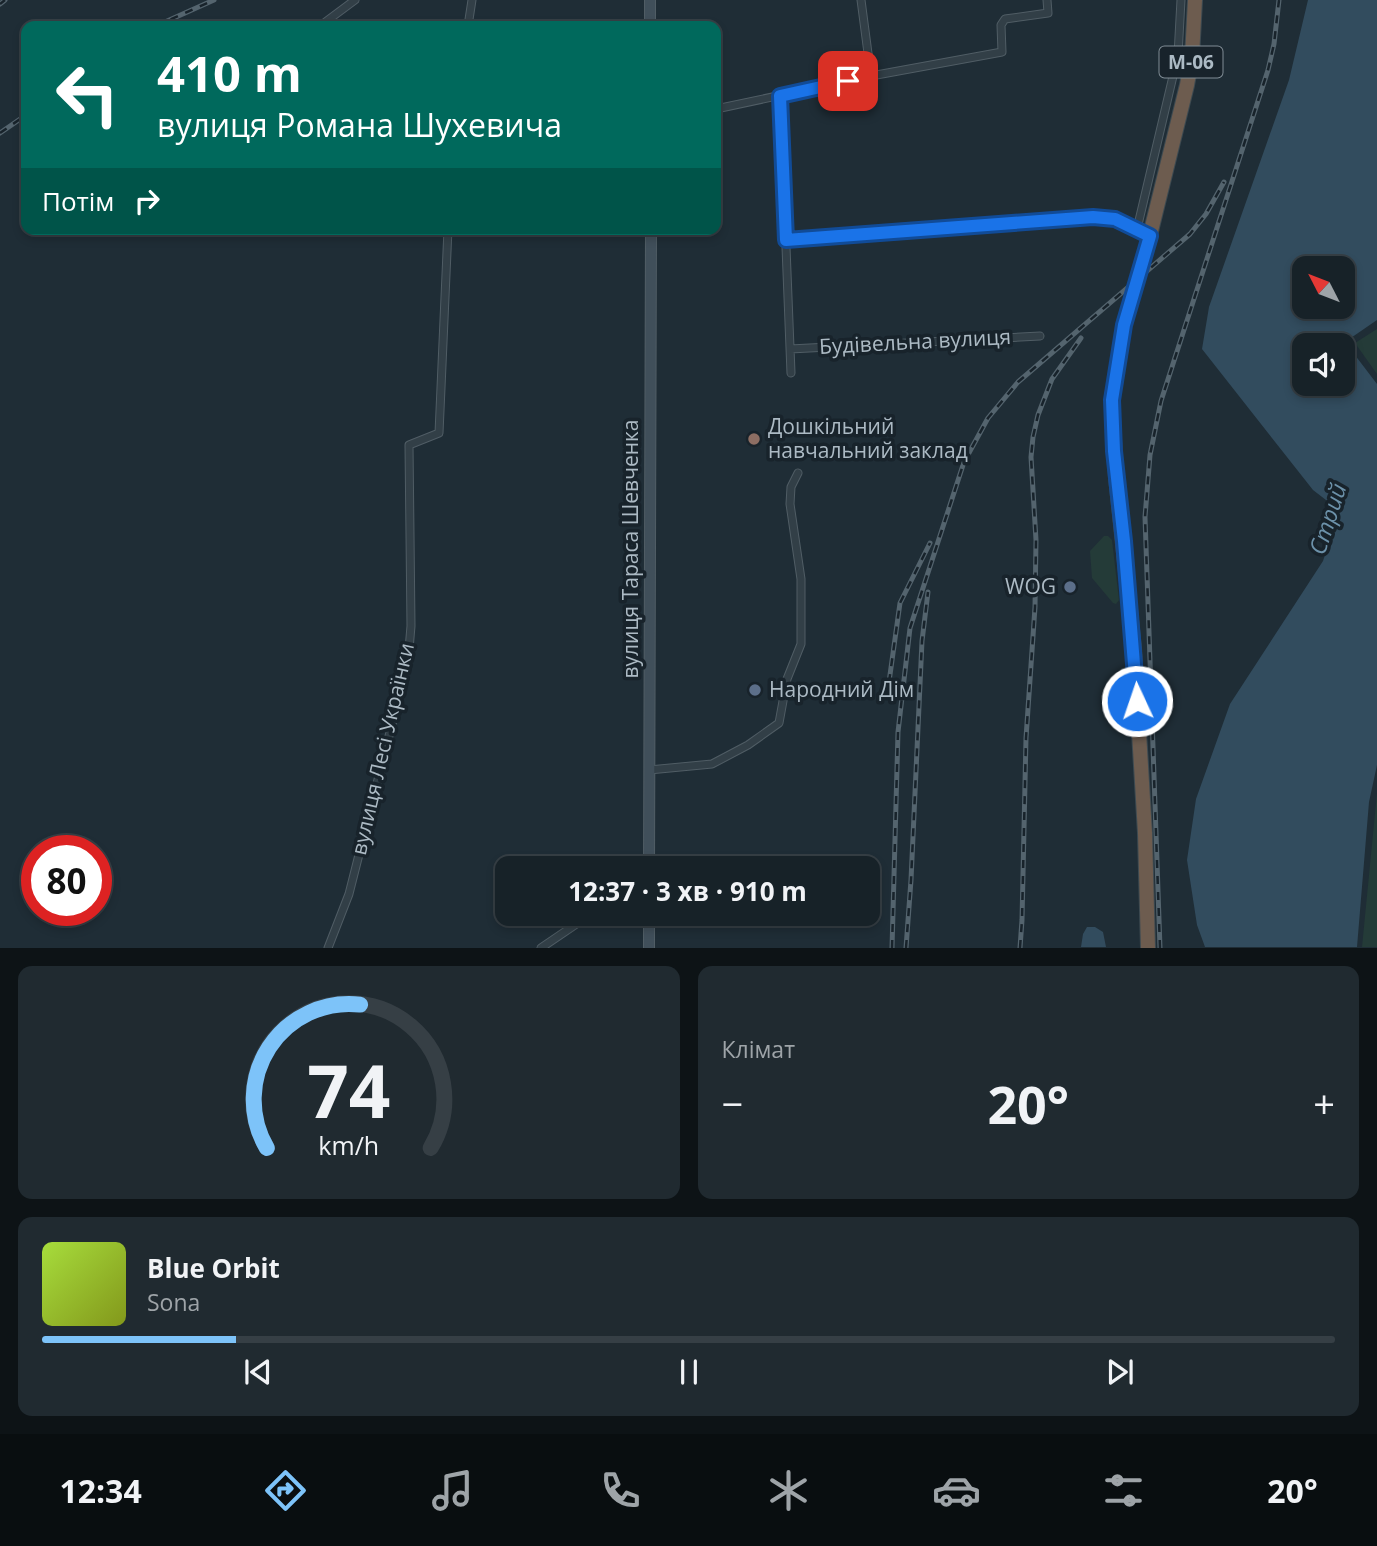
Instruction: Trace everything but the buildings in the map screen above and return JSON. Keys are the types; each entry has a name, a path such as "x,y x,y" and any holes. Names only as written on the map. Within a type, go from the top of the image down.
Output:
{"highway":[{"name":"М-06","path":"1147,947 1145,833 1134,648 1112,424 1114,378 1143,232 1192,57 1195,0"}],"street":[{"path":"327,21 355,0"},
{"path":"469,21 472,0"},
{"path":"650,0 650,21"},
{"path":"861,0 871,76"},
{"path":"721,109 871,76 1002,52 1000,25 1005,19 1048,13 1047,0"},
{"path":"786,240 1093,217 1115,219 1143,232 1178,55 1181,0"},
{"path":"780,96 791,373"},
{"name":"вулиця Лесі Українки","path":"328,947 349,894 408,661 411,626 409,445 439,433 448,235"},
{"name":"вулиця Тараса Шевченка","path":"649,856 651,235"},
{"name":"Будівельна вулиця","path":"790,349 1040,337"},
{"path":"649,770 712,764 748,745 779,723 787,679 801,644 801,579 790,504 791,487 798,473"},
{"path":"541,947 573,926"},
{"path":"649,926 649,947"}],"green space":[{"path":"1377,329 1377,374 1355,343"},
{"path":"1104,536 1112,540 1119,600 1116,604 1092,578 1090,551"},
{"path":"1377,793 1377,947 1362,947"}],"water":[{"path":"1308,0 1377,0 1377,320 1355,335 1355,333 1292,333 1292,396 1355,396 1355,355 1377,384 1377,765 1369,802 1357,947 1205,947 1197,925 1187,860 1196,799 1230,704 1323,561 1337,518 1326,500 1313,490 1202,349 1209,307 1289,80"},
{"path":"1087,927 1095,927 1103,932 1106,947 1081,947"}],"railway":[{"path":"0,4 5,0"},
{"path":"167,21 214,0"},
{"path":"1160,948 1145,517 1150,455 1161,401 1268,70 1279,0"},
{"path":"0,133 21,118"},
{"path":"892,948 898,732 910,628 964,462 988,418 1018,382 1190,234 1206,214 1224,182"},
{"path":"1020,948 1026,738 1035,607 1036,540 1031,457 1038,415 1052,379 1081,338"},
{"path":"889,682 900,603 930,543"},
{"path":"906,948 922,641 928,592"}],"place":[{"name":"Дошкільний навчальний заклад","path":"754,439"},
{"name":"WOG","path":"1070,587"},
{"name":"Народний Дім","path":"755,690"}],"route":[{"path":"848,81 780,96 786,240 1093,217 1115,219 1150,236 1124,325 1112,400 1116,478 1137,701"}],"water label":[{"name":"Стрий","path":"1328,519"}]}
